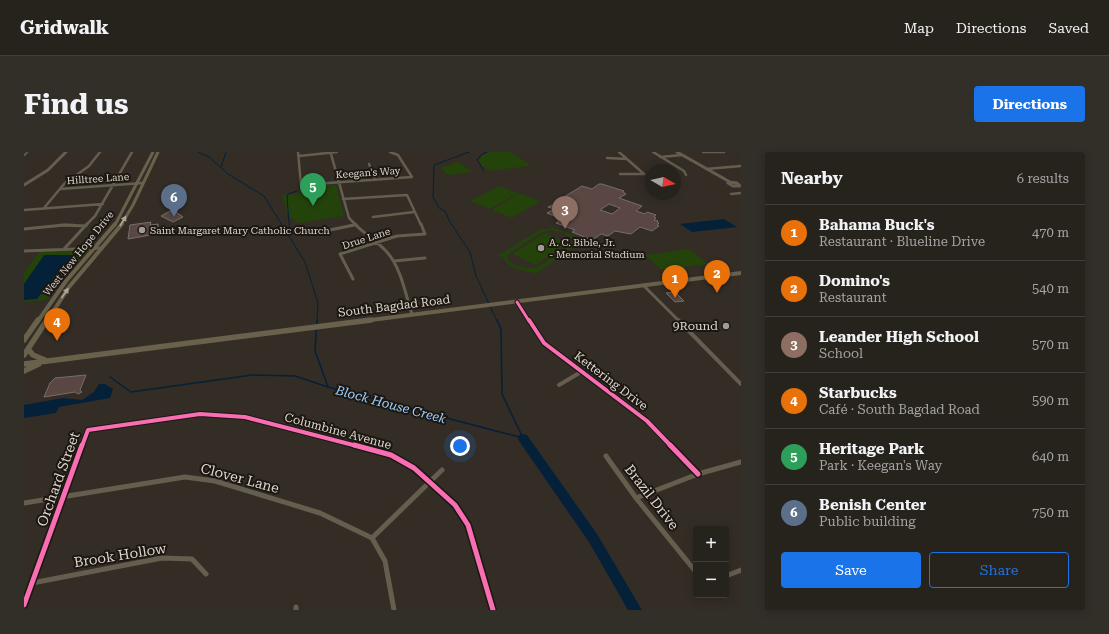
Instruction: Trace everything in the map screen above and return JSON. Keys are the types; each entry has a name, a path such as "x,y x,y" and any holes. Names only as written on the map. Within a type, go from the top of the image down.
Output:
{"main road":[{"name":"West New Hope Drive","path":"24,340 66,281 114,226 153,152"},
{"name":"West New Hope Drive","path":"24,355 69,287 121,226 158,152"},
{"name":"South Bagdad Road","path":"49,360 741,273"},
{"path":"28,348 37,358 49,360"},
{"path":"24,364 49,360"},
{"path":"24,371 49,360"}],"street":[{"path":"24,185 48,170 66,152"},
{"path":"44,208 64,184 89,166 100,152"},
{"path":"64,249 95,216 132,152"},
{"path":"298,152 299,156 330,154 337,152"},
{"name":"Keegan's Way","path":"299,156 301,185 412,177 398,155 390,152"},
{"path":"619,152 644,174 620,174"},
{"path":"653,152 684,171 686,175"},
{"path":"677,152 730,182 740,186"},
{"path":"703,152 724,152"},
{"path":"330,154 349,218 394,261 412,314"},
{"path":"660,157 682,155"},
{"path":"606,158 627,159"},
{"path":"369,164 375,180"},
{"path":"706,169 741,166"},
{"name":"Hilltree Lane","path":"60,189 143,183"},
{"path":"731,194 741,194"},
{"path":"735,196 741,194"},
{"path":"343,199 407,195 414,212 373,217"},
{"path":"24,210 102,204"},
{"name":"Drue Lane","path":"353,279 340,254 397,236 425,234 414,212"},
{"path":"325,231 354,224"},
{"path":"24,229 64,225 86,226"},
{"path":"24,251 102,248"},
{"path":"394,261 425,258"},
{"path":"644,286 741,384"},
{"name":"Kettering Drive","path":"517,302 544,343 647,421 698,474"},
{"path":"559,385 581,372"},
{"name":"Columbine Avenue","path":"88,430 200,414 245,417 391,455 414,468 455,505 468,525 493,610"},
{"name":"Orchard Street","path":"24,604 88,430"},
{"name":"Brazil Drive","path":"606,456 636,498 693,568"},
{"path":"636,498 698,474 714,471 741,462"},
{"path":"394,610 385,561 372,538 442,470"},
{"name":"Clover Lane","path":"24,504 185,477 200,478 215,481 320,512 372,538"},
{"name":"Brook Hollow","path":"32,583 162,558 192,559 206,574"},
{"path":"729,575 741,570"}],"green space":[{"path":"489,152 511,152 529,164 528,166 490,171 481,165 479,160 482,156"},
{"path":"459,162 471,171 449,175 441,169 442,167"},
{"path":"336,185 344,216 299,223 288,216 282,195 316,193 315,186"},
{"path":"499,186 518,193 490,209 470,201"},
{"path":"520,193 540,201 512,218 492,210"},
{"name":"A. C. Bible, Jr. - Memorial Stadium","path":"553,228 569,233 576,239 577,244 536,274 513,267 505,262 503,257 497,256 539,230","holes":["551,230 564,233 572,239 572,243 540,266 526,268 515,265 508,260 508,255 511,252 541,233"]},
{"name":"A. C. Bible, Jr. - Memorial Stadium","path":"545,233 568,243 535,265 513,254"},
{"path":"689,249 708,264 662,270 645,255"},
{"path":"40,251 89,251 65,275 46,300 24,302 24,272"}],"water":[{"path":"724,219 737,227 692,232 680,224"},
{"path":"44,255 77,255 69,265 53,277 54,278 37,299 24,300 24,284"},
{"path":"99,384 105,384 113,389 110,398 59,407 56,413 24,418 24,405 63,398 82,400 94,392"}],"building":[{"path":"599,184 602,184 624,191 623,192 626,194 619,198 642,206 636,211 656,215 654,220 658,221 657,222 659,223 657,225 659,226 652,231 640,227 631,234 615,231 608,236 601,234 592,240 572,232 575,230 556,223 561,219 547,213 554,209 548,207 558,203 566,198 564,197 582,186 592,189","holes":["609,204 620,208 612,214 600,210"]},
{"path":"170,211 176,212 183,217 173,222 161,216"},
{"name":"Saint Margaret Mary Catholic Church","path":"151,222 150,225 158,224 158,229 151,230 151,235 128,239 130,225"},
{"path":"675,292 684,301 675,302 666,293"},
{"path":"86,375 80,390 82,392 78,394 75,392 44,397 50,383 55,378"}],"waterway":[{"name":"Block House Creek","path":"198,152 209,157 228,174 264,196 305,262 318,303 317,321"},
{"name":"Block House Creek","path":"221,167 226,152"},
{"path":"469,152 434,165 433,197 439,208 445,211 450,222 470,252 476,276 497,321"},
{"path":"484,171 477,160 482,154 487,152"},
{"path":"290,234 287,198 288,194 297,191"},
{"name":"Block House Creek","path":"317,320 315,351 328,387"},
{"name":"Block House Creek","path":"328,387 523,438 502,394 501,329 497,320"},
{"path":"110,377 131,392 252,375 295,376 328,387"},
{"name":"Block House Creek","path":"523,438 593,538 635,610"}],"cycle path":[{"path":"517,302 544,343 647,421 698,474"},
{"path":"24,605 88,430 200,414 245,417 391,455 414,468 455,505 468,525 493,610"}],"place":[{"name":"Heritage Park","path":"313,206"},
{"name":"Benish Center","path":"174,217"},
{"name":"Leander High School","path":"565,229"},
{"name":"Saint Margaret Mary Catholic Church","path":"142,230"},
{"name":"A. C. Bible, Jr. - Memorial Stadium","path":"541,248"},
{"name":"Domino's","path":"717,293"},
{"name":"Bahama Buck's","path":"675,298"},
{"name":"9Round","path":"726,326"},
{"name":"Starbucks","path":"57,341"}]}
